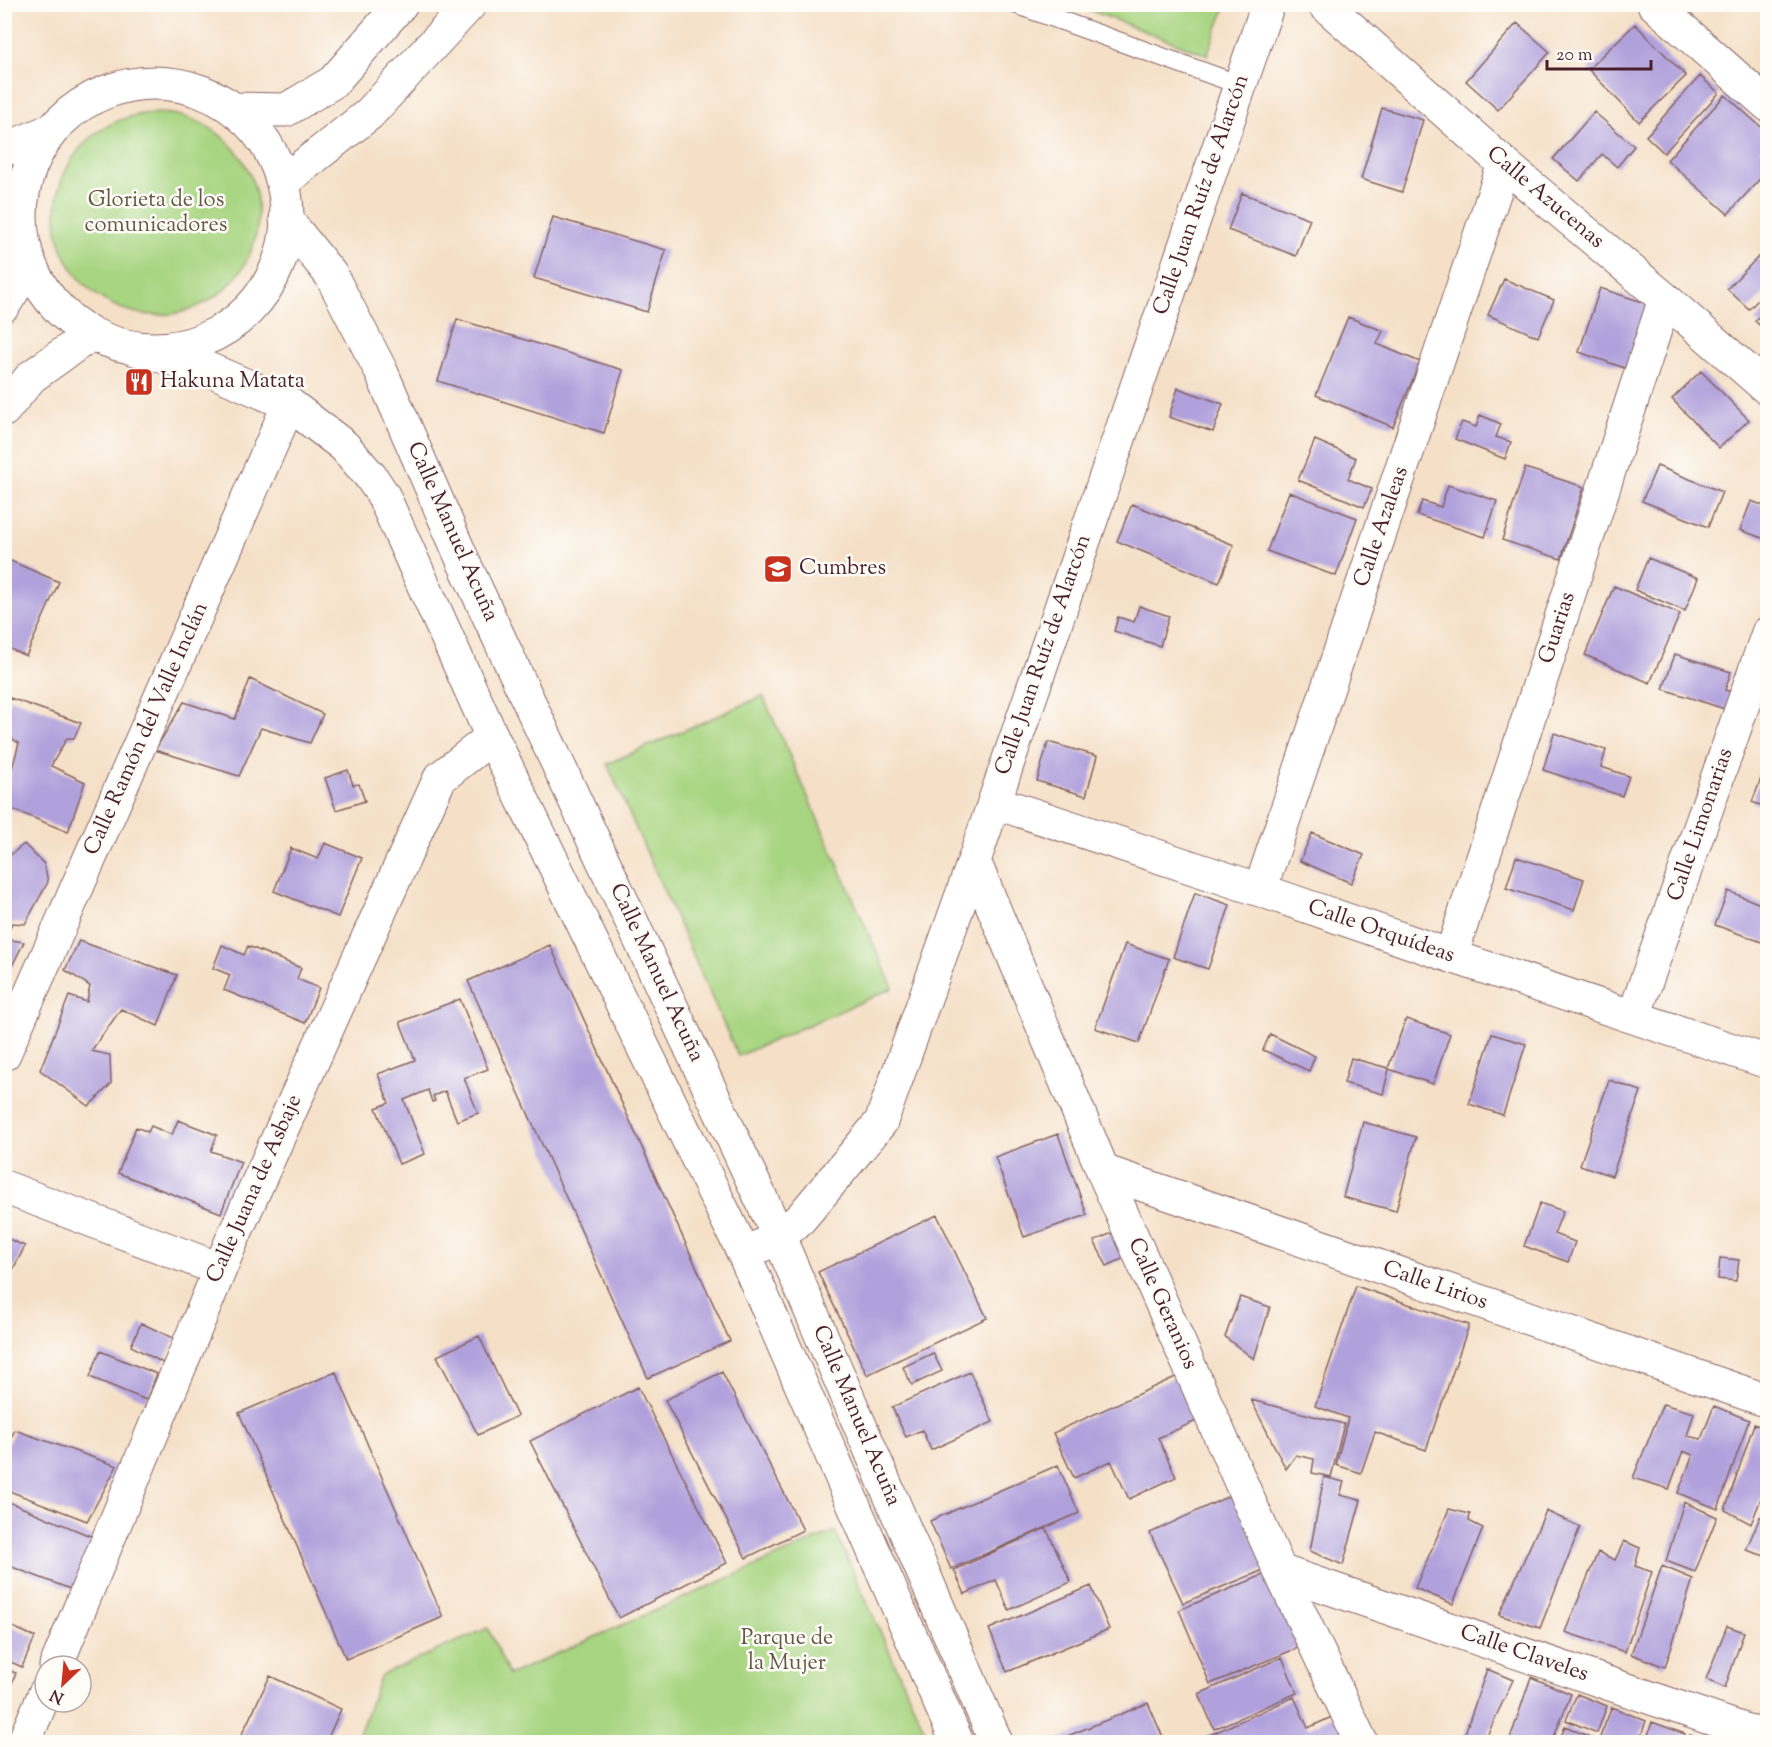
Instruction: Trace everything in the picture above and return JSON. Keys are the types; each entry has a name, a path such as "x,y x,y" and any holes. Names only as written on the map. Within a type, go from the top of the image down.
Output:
{"street":[{"path":"234,109 286,110 333,82 401,4"},
{"path":"284,181 369,114 470,4"},
{"name":"Calle Juan Ruíz de Alarcón","path":"744,1254 779,1237 801,1218 881,1122 974,861 1268,4"},
{"name":"Calle Azucenas","path":"1324,4 1504,164 1665,299 1767,389"},
{"path":"1654,4 1767,105"},
{"path":"4,150 49,131 80,104 117,87 157,82 198,89 234,109 265,141 284,181 286,219 282,257 260,299 225,330 180,348 132,348"},
{"path":"4,304 19,248 20,204 29,165 49,131"},
{"name":"Calle Azaleas","path":"1260,890 1504,164"},
{"name":"Calle Manuel Acuña","path":"286,219 331,275 380,369 464,563 779,1237 996,1743"},
{"name":"Calle Manuel Acuña","path":"19,248 44,293 65,316 91,334 208,369 289,404 344,446 371,477 382,495 492,737 744,1254 957,1743"},
{"name":"Guarias","path":"1451,956 1665,299"},
{"path":"4,410 31,377 91,334"},
{"name":"Calle Ramón del Valle Inclán","path":"4,1054 289,404"},
{"name":"Calle Limonarias","path":"1634,1016 1767,633"},
{"name":"Calle Juana de Asbaje","path":"61,1654 219,1269 440,778 492,737"},
{"name":"Calle Orquídeas","path":"994,802 1767,1062"},
{"name":"Calle Geranios","path":"974,861 1103,1171 1280,1571 1361,1743"},
{"name":"Calle Lirios","path":"1103,1171 1767,1401"},
{"path":"4,1187 219,1269"},
{"name":"Calle Claveles","path":"1280,1571 1767,1738"},
{"path":"24,1743 36,1714"}],"lane":[{"path":"1015,4 1239,85"}],"green space":[{"path":"1076,5 1226,5 1207,55"},
{"name":"Glorieta de los comunicadores","path":"157,113 177,115 196,121 213,130 235,150 250,175 256,194 258,214 256,234 250,253 241,270 221,292 196,307 177,313 157,315 137,313 118,307 101,298 79,278 64,253 58,234 56,214 58,194 64,175 73,158 93,136 118,121 137,115"},
{"path":"763,696 893,988 738,1056 607,764"},
{"name":"Parque de la Mujer","path":"835,1531 930,1742 356,1742 381,1675 488,1628 509,1675"}],"building":[{"path":"1517,23 1550,52 1498,110 1466,81"},
{"path":"1635,24 1686,76 1639,122 1588,69"},
{"path":"1700,76 1719,93 1664,153 1646,136"},
{"path":"1725,95 1768,133 1768,142 1761,149 1768,155 1768,170 1728,214 1667,160"},
{"path":"1382,108 1423,120 1402,192 1361,179"},
{"path":"1594,112 1634,146 1617,167 1602,154 1579,181 1553,159"},
{"path":"1242,193 1310,219 1296,256 1228,230"},
{"path":"553,217 666,250 647,312 534,278"},
{"path":"1759,256 1768,264 1768,290 1749,309 1727,289"},
{"path":"1504,279 1554,300 1538,337 1488,315"},
{"path":"1600,288 1654,306 1633,371 1579,352"},
{"path":"1768,308 1768,333 1755,321"},
{"path":"1348,317 1383,331 1377,344 1420,362 1393,427 1316,395"},
{"path":"457,319 623,370 604,433 438,381"},
{"path":"1701,371 1749,420 1719,448 1672,399"},
{"path":"1178,388 1223,404 1213,432 1169,417"},
{"path":"1480,415 1501,424 1496,437 1511,442 1505,459 1455,439 1462,422 1476,427"},
{"path":"1315,440 1356,458 1348,479 1372,489 1364,507 1298,480"},
{"path":"1657,466 1722,492 1708,527 1642,501"},
{"path":"1525,468 1584,487 1561,559 1502,540"},
{"path":"1448,485 1497,501 1485,537 1417,515 1422,501 1441,507"},
{"path":"1289,492 1357,518 1336,576 1267,551"},
{"path":"1751,501 1768,507 1768,540 1740,530"},
{"path":"1132,504 1234,545 1219,583 1117,541"},
{"path":"4,558 59,582 26,656 4,646"},
{"path":"1648,558 1698,578 1685,611 1635,590"},
{"path":"1614,586 1680,614 1650,683 1585,655"},
{"path":"1139,606 1169,616 1160,646 1114,631 1118,617 1134,622"},
{"path":"1675,654 1731,672 1725,690 1742,695 1737,713 1663,689"},
{"path":"250,679 323,714 310,743 261,728 239,776 155,750 184,702 235,719"},
{"path":"10,698 81,723 74,738 67,738 51,766 85,782 68,832 4,806 19,743 4,734 4,718"},
{"path":"1554,733 1606,750 1601,767 1629,776 1622,796 1543,770"},
{"path":"1048,742 1097,756 1086,796 1037,781"},
{"path":"1768,763 1768,808 1752,802"},
{"path":"348,770 353,785 359,784 365,801 336,810 325,778"},
{"path":"1312,833 1364,855 1351,883 1300,861"},
{"path":"325,843 362,858 338,917 274,891 291,848 318,859"},
{"path":"24,844 44,864 48,882 25,924 12,923 5,939 24,942 9,972 4,970 4,860"},
{"path":"1516,857 1584,879 1574,910 1506,888"},
{"path":"1728,891 1768,907 1767,944 1715,925"},
{"path":"1195,893 1230,905 1208,969 1173,957"},
{"path":"79,941 177,975 158,1026 121,1009 91,1051 110,1055 111,1084 89,1106 40,1070 69,996 87,1002 90,986 65,970"},
{"path":"1125,944 1169,959 1139,1043 1095,1028"},
{"path":"222,945 244,955 248,946 301,968 297,979 319,988 305,1023 224,990 230,975 213,968"},
{"path":"550,945 730,1341 648,1378 468,981"},
{"path":"460,999 488,1069 464,1078 478,1113 457,1121 445,1091 433,1096 435,1101 432,1102 428,1090 404,1100 425,1154 399,1164 376,1108 389,1103 378,1074 415,1060 400,1022"},
{"path":"1406,1019 1450,1034 1433,1084 1389,1069 1383,1094 1344,1083 1351,1058 1388,1068"},
{"path":"1270,1034 1315,1056 1309,1071 1263,1050"},
{"path":"1492,1034 1526,1044 1503,1115 1469,1104"},
{"path":"1609,1080 1641,1091 1612,1176 1580,1165"},
{"path":"178,1120 217,1135 211,1151 241,1162 221,1213 118,1173 136,1127 148,1132 151,1126 172,1135"},
{"path":"1363,1122 1416,1137 1396,1211 1343,1197"},
{"path":"1058,1134 1087,1215 1024,1237 995,1157"},
{"path":"1540,1203 1563,1211 1554,1234 1575,1242 1568,1262 1524,1246"},
{"path":"937,1215 987,1318 867,1375 818,1272"},
{"path":"1119,1230 1131,1255 1107,1266 1094,1241"},
{"path":"4,1237 25,1246 4,1287"},
{"path":"1720,1258 1739,1260 1736,1281 1718,1279"},
{"path":"1356,1286 1469,1325 1426,1450 1375,1432 1361,1473 1336,1465 1348,1418 1315,1406"},
{"path":"1240,1297 1270,1307 1254,1359 1225,1337"},
{"path":"141,1323 175,1339 163,1363 131,1346"},
{"path":"479,1336 517,1416 478,1435 437,1356"},
{"path":"100,1351 157,1374 146,1400 90,1377"},
{"path":"933,1353 942,1371 912,1385 903,1367"},
{"path":"336,1372 443,1617 346,1659 239,1413"},
{"path":"722,1372 803,1530 746,1558 665,1400"},
{"path":"970,1372 993,1422 931,1450 922,1430 906,1437 892,1407"},
{"path":"1182,1374 1203,1418 1158,1438 1176,1477 1129,1499 1111,1461 1074,1478 1053,1433"},
{"path":"638,1387 727,1563 619,1618 530,1441"},
{"path":"1251,1400 1344,1424 1331,1477 1312,1473 1314,1459 1296,1455 1286,1469"},
{"path":"1663,1404 1694,1413 1687,1436 1701,1439 1714,1406 1749,1420 1718,1509 1678,1493 1693,1455 1683,1451 1669,1489 1633,1478"},
{"path":"1754,1424 1768,1430 1768,1481 1751,1524 1725,1510"},
{"path":"15,1430 117,1466 87,1521 4,1489 4,1451"},
{"path":"1058,1465 1079,1513 951,1569 930,1521"},
{"path":"1324,1477 1344,1482 1340,1495 1361,1500 1343,1565 1310,1551"},
{"path":"1233,1494 1266,1569 1183,1603 1150,1533"},
{"path":"4,1500 95,1538 73,1590 4,1564"},
{"path":"1684,1502 1717,1517 1695,1572 1666,1561"},
{"path":"1449,1509 1470,1514 1469,1521 1483,1528 1453,1604 1415,1588"},
{"path":"1546,1511 1580,1527 1540,1628 1499,1615"},
{"path":"1760,1517 1768,1520 1768,1557 1746,1550"},
{"path":"1046,1528 1071,1582 1009,1610 996,1580 965,1594 954,1570"},
{"path":"1624,1541 1640,1548 1635,1566 1652,1572 1625,1652 1565,1632 1598,1552 1615,1560"},
{"path":"1662,1566 1693,1579 1665,1667 1631,1654"},
{"path":"1268,1573 1300,1647 1210,1684 1179,1610"},
{"path":"1091,1586 1109,1629 1007,1672 989,1629"},
{"path":"4,1623 35,1637 22,1667 4,1659"},
{"path":"1727,1626 1744,1632 1725,1688 1706,1679"},
{"path":"1282,1657 1297,1693 1214,1729 1199,1694"},
{"path":"4,1669 16,1673 5,1701 4,1701"},
{"path":"1487,1669 1513,1680 1484,1742 1462,1742"},
{"path":"270,1676 341,1709 326,1742 238,1742"},
{"path":"1531,1677 1571,1694 1552,1742 1509,1742"},
{"path":"1577,1694 1607,1706 1597,1733 1566,1720"},
{"path":"1294,1697 1308,1728 1336,1715 1348,1742 1194,1742"},
{"path":"1148,1703 1165,1742 1053,1742"},
{"path":"1612,1707 1646,1721 1639,1742 1598,1742"},
{"path":"1652,1722 1685,1734 1682,1742 1646,1742"},
{"path":"1565,1726 1594,1739 1593,1742 1559,1742"},
{"path":"1690,1735 1711,1742 1687,1742"}],"place":[{"name":"Hakuna Matata","path":"139,382"},
{"name":"Cumbres","path":"778,569"}]}
